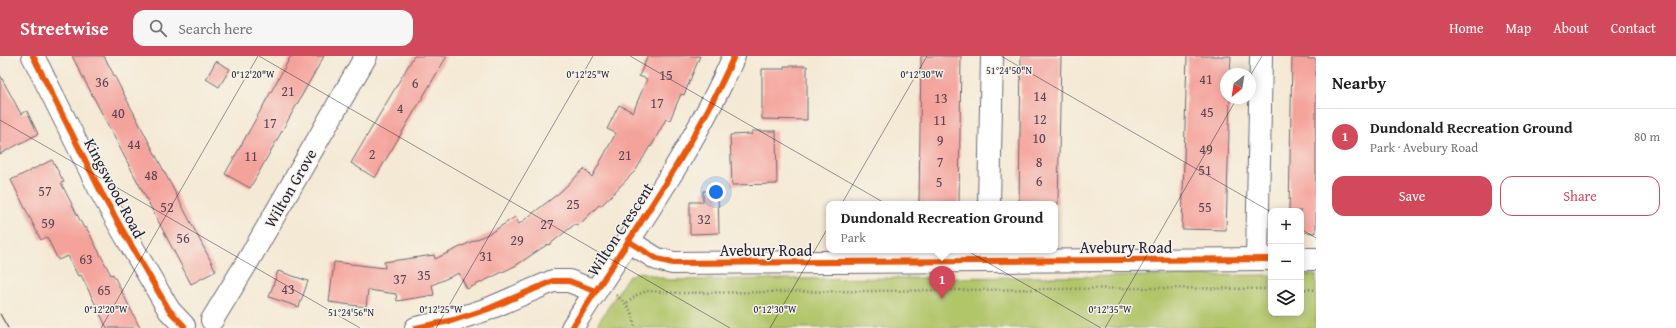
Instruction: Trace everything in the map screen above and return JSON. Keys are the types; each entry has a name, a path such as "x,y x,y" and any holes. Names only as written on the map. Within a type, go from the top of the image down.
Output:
{"street":[{"name":"Kingswood Road","path":"33,56 101,192 168,310 183,327"},
{"name":"Wilton Grove","path":"216,324 248,261 366,56"},
{"name":"Wilton Crescent","path":"416,328 454,320 488,310 553,281 569,281 597,288 628,241 699,125 722,83 734,56"},
{"path":"989,201 992,56"},
{"path":"1261,56 1264,259"},
{"name":"Avebury Road","path":"628,241 657,259 673,263 988,255 1264,259"},
{"path":"1304,259 1316,259"},
{"path":"572,328 597,288"},
{"path":"183,327 192,320 202,318 216,324"}],"path":[{"path":"597,288 627,304 633,315 635,328"},
{"path":"627,304 637,295 647,292 679,293 1148,288 1268,289"},
{"path":"1304,289 1316,290"}],"green space":[{"path":"641,272 669,280 1268,275 1268,316 1304,316 1304,275 1316,275 1316,328 595,328 627,278 635,273"}],"building":[{"path":"72,56 104,56 216,271 191,284"},
{"path":"291,56 324,56 250,188 225,174"},
{"path":"414,56 447,56 375,178 351,163"},
{"path":"648,56 700,56 684,95 681,94 670,120 666,119 651,147 650,146 636,170 601,206 599,205 578,226 575,224 549,245 548,244 515,266 467,289 459,273 432,285 434,295 397,301 396,294 368,290 366,307 329,302 334,262 385,268 384,262 434,255 435,259 492,232 515,217 519,224 559,193 584,169 592,177 616,133 607,129 619,105 633,112 647,79 639,76"},
{"path":"921,56 961,56 959,201 919,201"},
{"path":"1021,56 1061,56 1058,204 1058,201 1019,201"},
{"path":"1187,56 1231,56 1230,68 1220,68 1220,104 1230,104 1226,230 1182,229"},
{"path":"1292,58 1316,59 1316,233 1304,232 1304,208 1289,208"},
{"path":"216,61 230,69 219,87 206,79"},
{"path":"784,66 807,66 807,120 762,119 762,69 784,69"},
{"path":"0,75 21,114 27,111 38,134 0,154"},
{"path":"752,131 776,131 777,184 732,185 730,135 752,134"},
{"path":"52,160 64,182 61,183 84,228 86,227 111,275 113,274 140,328 107,328 81,275 78,276 68,256 58,260 47,237 41,240 11,180"},
{"path":"703,191 718,191 719,233 690,234 690,202 703,202"},
{"path":"278,271 308,281 299,307 269,297"}],"tram line":[{"path":"0,314 8,328"}],"cycle path":[{"path":"33,56 101,192 169,310 184,326"},
{"path":"572,328 679,161 699,127 734,56"},
{"path":"628,241 657,259 673,263 1268,259"},
{"path":"416,328 454,320 488,309 553,281 569,281 595,291"}],"place":[{"name":"Dundonald Recreation Ground","path":"942,299"}]}
